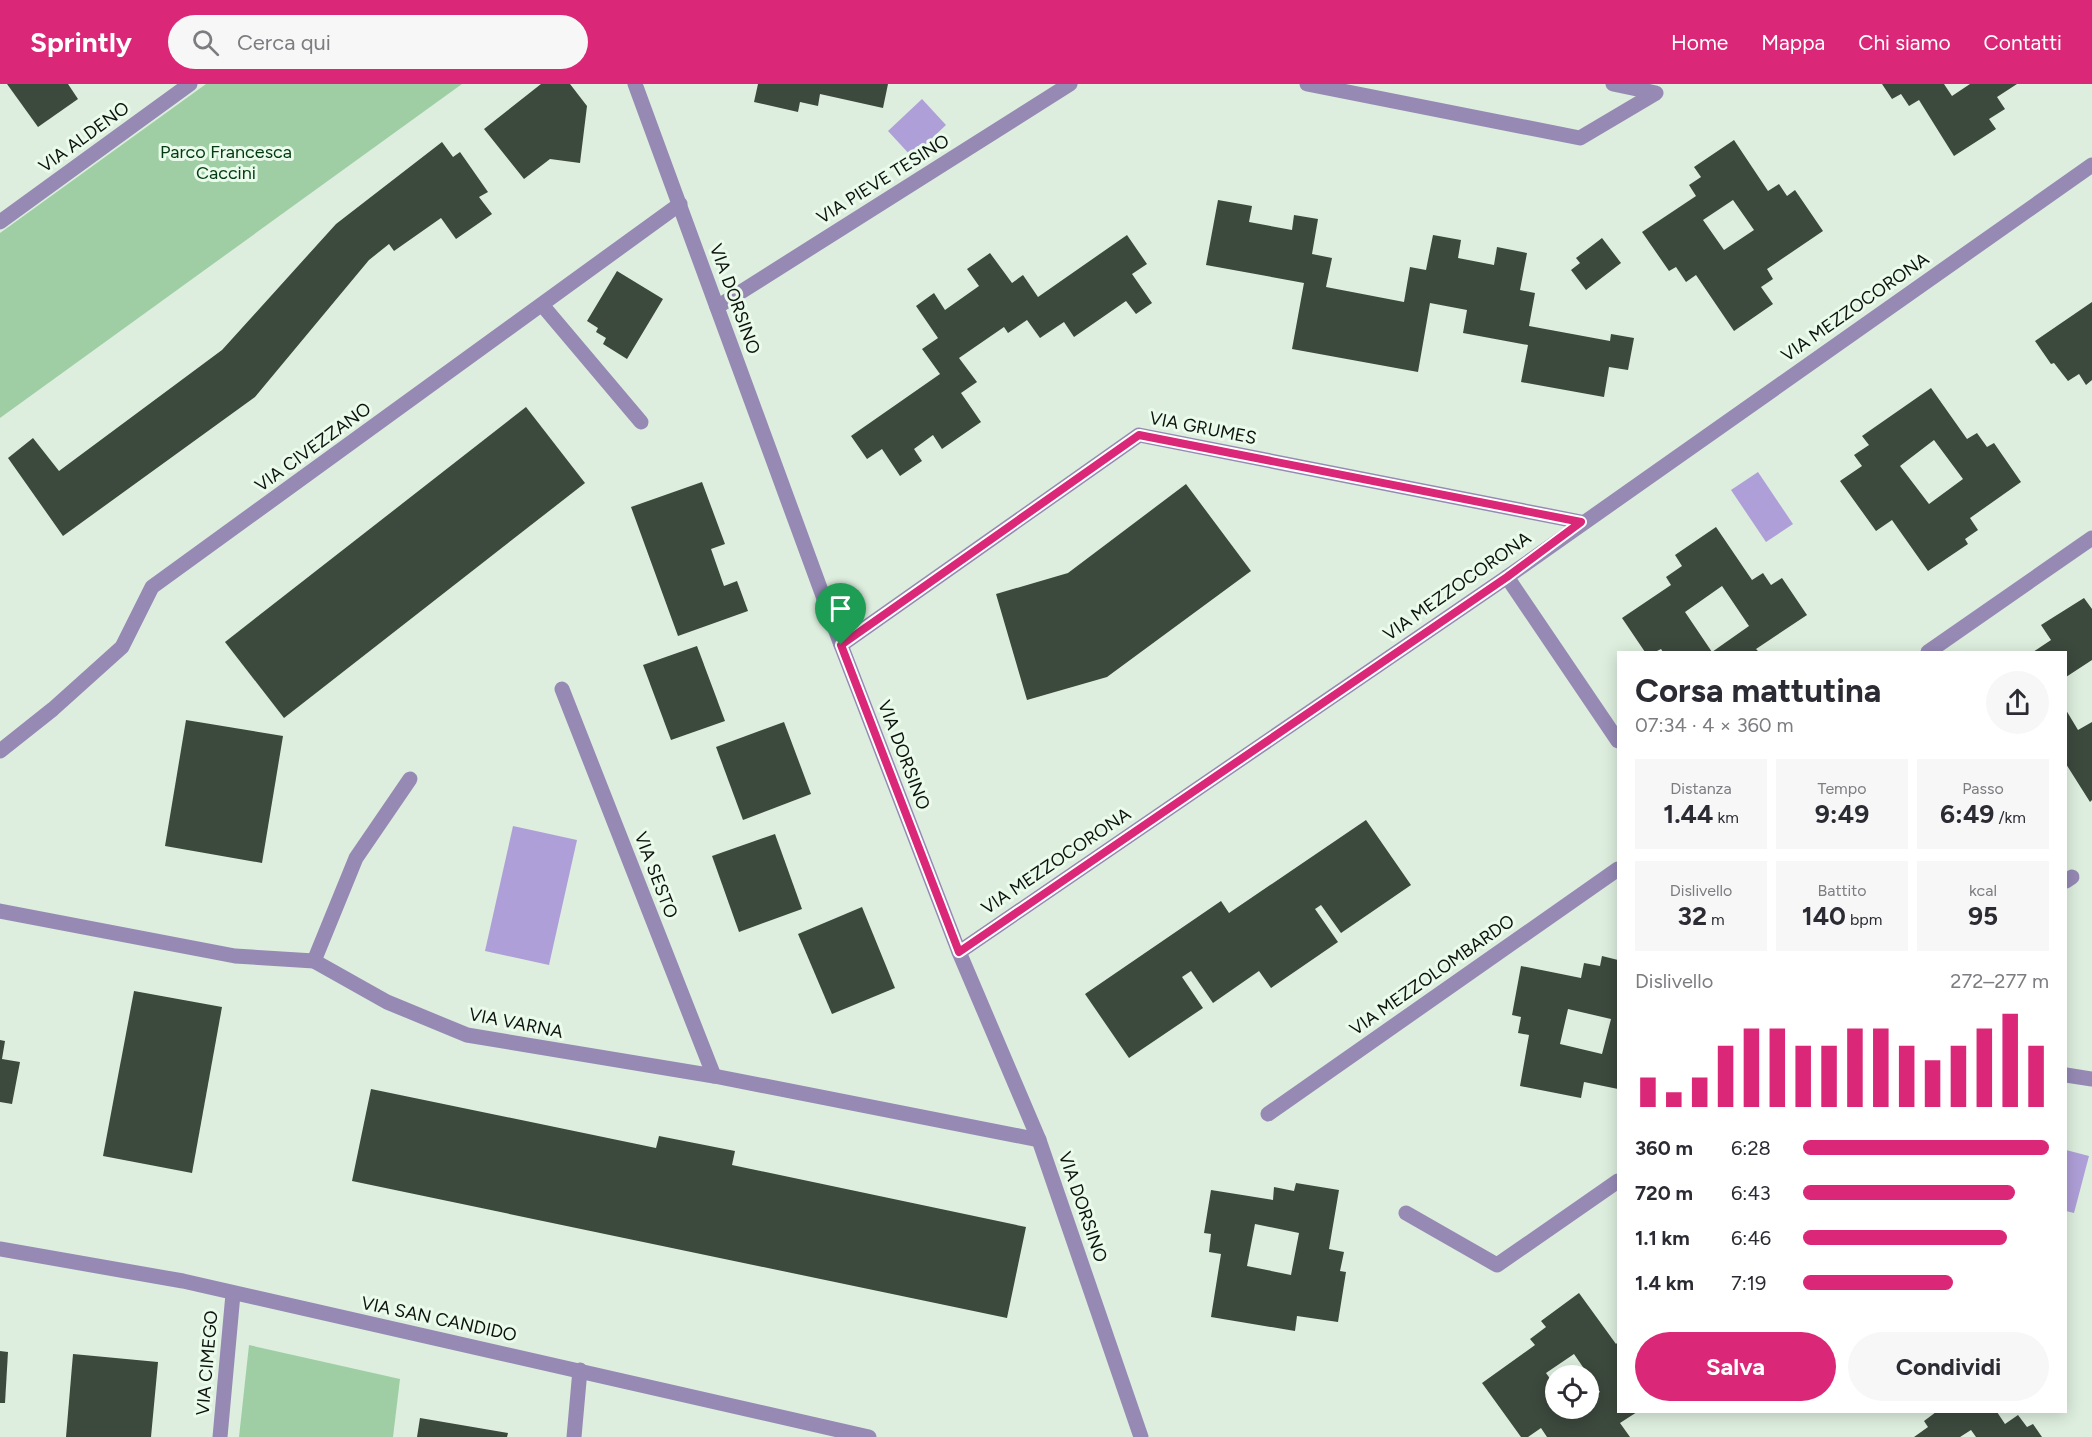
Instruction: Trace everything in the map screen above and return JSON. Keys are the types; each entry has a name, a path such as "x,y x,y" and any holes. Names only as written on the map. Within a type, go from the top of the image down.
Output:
{"street":[{"name":"VIA ALDENO","path":"0,222 190,84"},
{"name":"VIA DORSINO","path":"635,84 841,645 959,952 1039,1140 1141,1437"},
{"name":"VIA PIEVE TESINO","path":"717,307 1070,84"},
{"path":"1307,84 1580,138 1656,93 1613,84"},
{"name":"VIA MEZZOCORONA","path":"959,952 1507,577 1581,522 2092,165"},
{"name":"VIA CIVEZZANO","path":"0,751 53,709 122,647 152,587 543,306 680,204"},
{"path":"543,306 641,422"},
{"name":"VIA GRUMES","path":"841,645 1139,435 1581,522"},
{"path":"1929,651 2092,538"},
{"path":"1507,577 1617,740"},
{"name":"VIA SESTO","path":"562,689 714,1076"},
{"path":"314,961 356,858 410,779"},
{"name":"VIA MEZZOLOMBARDO","path":"1268,1114 1617,870"},
{"name":"VIA VARNA","path":"0,911 235,956 314,961 387,1002 467,1035 714,1076 1039,1140"},
{"path":"2067,1075 2092,1079"},
{"path":"1406,1213 1497,1265 1617,1182"},
{"name":"VIA SAN CANDIDO","path":"0,1249 183,1281 868,1437"},
{"name":"VIA CIMEGO","path":"220,1437 233,1293"},
{"path":"574,1437 580,1370"}],"green space":[{"name":"Parco Francesca Caccini","path":"206,84 462,84 0,418 0,233"},
{"path":"249,1345 400,1379 393,1437 239,1437"}],"shaded area":[{"path":"922,99 946,125 912,157 888,131"},
{"path":"1758,472 1793,524 1766,542 1731,490"},
{"path":"513,826 577,840 549,965 485,951"},
{"path":"2067,1150 2089,1156 2074,1213 2067,1211"}],"building":[{"path":"7,84 68,84 78,99 38,127"},
{"path":"541,84 570,84 587,106 580,163 550,159 524,179 484,129"},
{"path":"758,84 888,84 883,108 820,94 818,106 800,102 798,112 754,102"},
{"path":"1882,84 1944,84 1952,96 1970,84 2017,84 1997,97 2005,109 1989,119 1996,129 1954,156 1919,100 1909,106 1901,94 1892,99"},
{"path":"1734,140 1768,191 1779,184 1787,196 1795,190 1823,231 1767,269 1773,279 1761,287 1773,304 1734,331 1696,275 1686,282 1676,267 1669,271 1642,232 1696,196 1689,185 1701,177 1694,167","holes":["1733,200 1754,230 1724,250 1703,220"]},
{"path":"442,142 453,157 460,152 488,192 479,197 492,214 456,239 441,218 394,251 389,244 369,260 255,397 63,536 8,458 33,438 59,471 222,350 336,224"},
{"path":"1218,200 1252,206 1249,222 1292,230 1294,215 1318,219 1312,254 1332,258 1326,287 1404,302 1410,267 1426,270 1433,235 1461,240 1458,258 1494,265 1497,247 1527,253 1520,290 1535,293 1529,326 1610,341 1611,334 1634,338 1628,370 1609,367 1604,397 1521,382 1528,345 1463,333 1467,310 1430,303 1418,372 1292,349 1304,283 1206,265"},
{"path":"1127,235 1147,264 1132,274 1152,303 1136,314 1126,301 1074,337 1064,322 1040,338 1027,320 1008,333 1004,327 959,358 977,382 961,393 981,422 942,449 933,435 914,449 922,461 900,476 882,449 867,459 851,436 940,374 922,349 938,338 916,306 934,293 945,310 979,286 967,269 990,253 1012,283 1023,275 1038,297"},
{"path":"1602,238 1621,263 1586,290 1571,270 1580,263 1576,258"},
{"path":"617,271 663,299 627,359 603,344 606,338 596,332 598,328 587,321"},
{"path":"2092,302 2092,380 2086,385 2079,374 2068,381 2054,363 2051,364 2035,341"},
{"path":"1931,388 1967,439 1977,433 1987,447 1994,443 2021,482 1970,518 1978,530 1965,539 1968,544 1928,571 1892,520 1876,531 1840,481 1862,466 1854,455 1869,445 1862,436","holes":["1934,440 1963,479 1929,504 1900,466"]},
{"path":"526,407 585,483 284,718 225,642"},
{"path":"702,482 725,544 711,549 724,586 737,581 748,611 678,636 631,507"},
{"path":"1186,484 1251,571 1107,677 1027,700 996,594 1068,573"},
{"path":"1716,527 1752,580 1763,573 1771,585 1782,578 1807,615 1756,649 1758,651 1713,651 1749,626 1722,586 1685,612 1711,651 1662,651 1661,649 1644,651 1622,618 1671,585 1666,577 1682,566 1675,555"},
{"path":"2084,598 2092,609 2092,660 2067,676 2067,651 2034,651 2051,640 2041,625"},
{"path":"697,646 725,721 671,740 643,665"},
{"path":"2067,712 2078,730 2092,722 2092,800 2090,802 2067,766"},
{"path":"186,720 283,736 262,863 165,846"},
{"path":"784,722 811,794 743,820 716,747"},
{"path":"1366,820 1411,885 1341,933 1321,905 1315,909 1338,942 1271,988 1259,971 1213,1003 1191,971 1182,977 1203,1008 1129,1058 1085,994 1221,901 1229,913"},
{"path":"775,834 802,909 739,932 712,856"},
{"path":"862,907 895,988 832,1014 798,934"},
{"path":"1602,956 1617,960 1617,1089 1584,1082 1581,1098 1520,1086 1529,1035 1518,1033 1521,1017 1512,1015 1521,966 1581,978 1584,963 1600,966","holes":["1568,1009 1611,1019 1602,1054 1560,1044"]},
{"path":"134,991 222,1007 192,1173 103,1156"},
{"path":"0,1040 5,1041 2,1059 20,1062 12,1104 0,1102"},
{"path":"371,1089 656,1148 659,1136 735,1151 732,1165 1026,1227 1007,1318 352,1181"},
{"path":"1296,1183 1339,1190 1329,1249 1344,1252 1340,1271 1346,1272 1338,1322 1297,1316 1295,1331 1211,1317 1221,1254 1209,1252 1211,1234 1204,1233 1211,1190 1273,1200 1274,1187 1294,1191","holes":["1255,1224 1299,1233 1291,1275 1247,1266"]},
{"path":"1579,1293 1617,1343 1617,1413 1635,1413 1620,1423 1630,1437 1547,1437 1541,1428 1528,1437 1521,1437 1482,1383 1535,1345 1530,1339 1546,1327 1541,1321"},
{"path":"0,1351 8,1352 5,1403 0,1403"},
{"path":"73,1354 158,1362 151,1437 66,1437"},
{"path":"1935,1413 1998,1413 2005,1424 2018,1415 2027,1427 2033,1424 2042,1437 1976,1437 1971,1430 1960,1437 1914,1437 1928,1427 1924,1421"},
{"path":"420,1418 508,1433 507,1437 417,1437"}],"route":[{"path":"1139,435 1581,522 1507,577 959,952 841,645 1139,435"}]}
